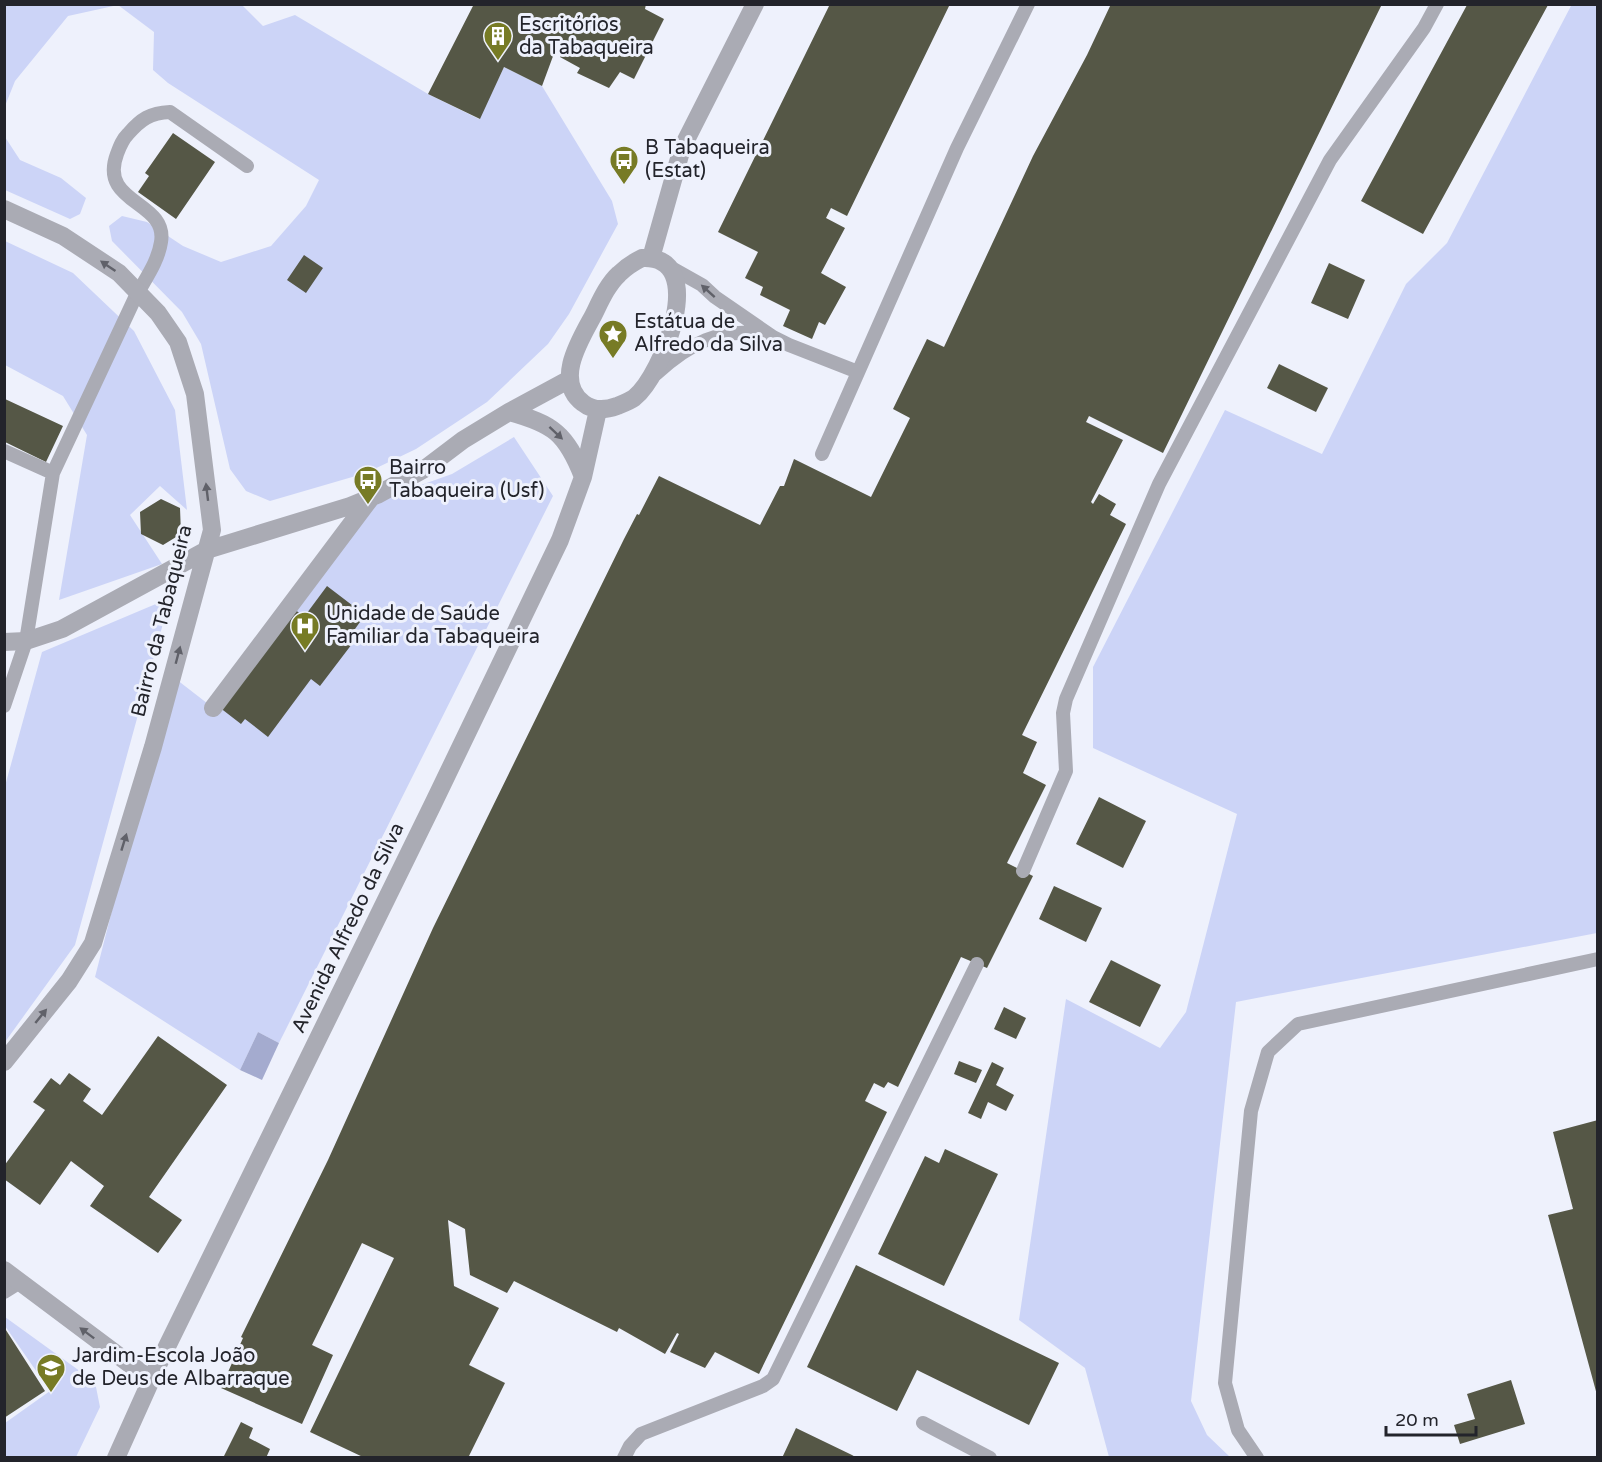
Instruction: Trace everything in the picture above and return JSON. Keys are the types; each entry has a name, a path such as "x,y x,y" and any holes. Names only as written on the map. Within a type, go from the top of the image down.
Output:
{"street":[{"path":"651,258 682,148 754,4"},
{"name":"Bairro da Tabaqueira","path":"4,209 63,236 119,273 158,313 178,342 195,394 212,530 153,747 93,943 69,981 4,1062"},
{"path":"642,258 660,260 670,267 676,279 678,293 676,311 667,343 648,381 633,398 615,406 598,410 586,406 578,400 572,390 570,379 572,360 606,291 618,274 642,258"},
{"path":"4,642 26,640 62,629 207,550 370,499 426,468 463,440 509,412 570,379"},
{"name":"Avenida Alfredo da Silva","path":"116,1458 151,1380 561,540 583,477 598,410"},
{"path":"509,412 539,420 552,429 575,458 583,477"},
{"path":"213,708 370,499"},
{"path":"4,1270 151,1380"}],"lane":[{"path":"822,454 957,148 1028,4"},
{"path":"1023,871 1066,771 1063,713 1066,699 1159,484 1330,160 1424,28 1437,4"},
{"path":"4,706 26,640 53,473 138,291 158,254 162,241 160,228 153,216 127,196 115,182 114,163 123,139 139,122 156,112 170,112 247,166"},
{"path":"670,267 702,285 715,297 773,337 858,372"},
{"path":"648,381 674,357 696,344 715,337 734,332 750,332 773,337"},
{"path":"4,450 53,473"},
{"path":"1257,1458 1238,1430 1225,1383 1251,1111 1268,1052 1298,1024 1598,959"},
{"path":"624,1458 640,1434 763,1386 773,1379 977,964"},
{"path":"4,1292 20,1282"},
{"path":"923,1424 990,1458"}],"shaded area":[{"path":"1572,4 1598,5 1597,933 1236,1002 1191,1401 1207,1435 1230,1457 1109,1457 1085,1368 1019,1320 1066,999 1160,1048 1186,1012 1237,814 1093,748 1093,667 1225,410 1322,454 1406,284 1447,243"},
{"path":"5,5 118,5 68,16 15,81 5,106"},
{"path":"118,5 242,5 263,26 295,15 428,94 479,119 504,67 542,86 612,201 618,224 569,314 548,344 487,402 416,449 366,473 270,501 246,491 230,469 201,344 182,312 112,241 109,226 122,216 147,222 183,246 221,262 271,246 306,206 319,180 168,83 153,70 154,32"},
{"path":"5,137 20,160 61,178 86,198 80,214 70,219 5,190"},
{"path":"5,241 73,273 134,331 175,410 187,510 160,486 130,515 162,564 59,600 87,435 63,396 5,365"},
{"path":"514,437 553,496 279,1043 258,1032 240,1070 95,977 172,676 212,707 373,502 452,474"},
{"path":"170,598 75,945 5,1042 5,786 42,652"},
{"path":"258,1032 279,1043 262,1080 240,1070"},
{"name":"Jardim-Escola João de Deus de Albarraque","path":"5,1317 95,1382 100,1407 76,1457 5,1457 5,1423 50,1391 5,1326"}],"building":[{"name":"Escritórios da Tabaqueira","path":"474,4 646,4 645,9 664,19 634,79 620,72 609,88 577,73 580,68 560,57 566,42 559,40 542,86 504,67 480,119 428,94"},
{"path":"830,4 950,4 847,216 831,208 826,218 845,228 821,273 846,287 825,325 819,322 812,339 783,326 790,310 760,295 763,287 745,278 758,252 718,232"},
{"path":"1111,4 1382,4 1163,453 1089,416 1086,422 1123,440 1091,502 1093,504 1099,494 1116,504 1110,515 1126,524 1022,735 1037,742 1023,773 1046,785 1007,863 1033,876 987,968 961,957 898,1087 888,1082 884,1088 874,1083 865,1101 887,1112 759,1374 715,1352 705,1368 670,1352 679,1334 677,1333 665,1354 619,1328 617,1332 514,1281 507,1293 470,1275 465,1229 448,1220 454,1286 499,1308 469,1365 505,1383 468,1458 365,1458 310,1432 394,1258 362,1243 312,1345 333,1355 302,1424 221,1388 243,1338 241,1337 328,1160 433,928 624,539 659,476 760,525 780,486 784,486 794,459 871,497 910,418 893,409 927,339 944,347 1033,156 1087,55"},
{"path":"1467,5 1548,5 1423,234 1361,201"},
{"path":"173,133 215,162 176,219 138,192 149,176 145,173"},
{"path":"304,255 323,268 306,293 287,280"},
{"path":"1329,263 1365,280 1348,319 1311,303"},
{"path":"1279,364 1328,388 1316,412 1267,388"},
{"path":"5,399 63,426 46,462 5,442"},
{"path":"161,499 180,508 181,534 163,545 141,534 140,512"},
{"name":"Unidade de Saúde Familiar da Tabaqueira","path":"327,586 365,615 350,636 355,640 320,686 311,679 268,737 245,719 241,724 219,707 292,607 304,617"},
{"path":"1099,797 1146,821 1123,868 1076,844"},
{"path":"1054,886 1102,908 1086,942 1039,919"},
{"path":"1111,960 1161,985 1140,1027 1089,1002"},
{"path":"1004,1007 1026,1018 1016,1039 994,1029"},
{"path":"158,1036 227,1085 149,1197 182,1220 158,1253 90,1206 104,1186 71,1161 40,1205 4,1179 4,1166 45,1110 33,1102 51,1078 60,1085 69,1073 91,1089 83,1101 102,1115"},
{"path":"959,1061 982,1070 976,1083 954,1074"},
{"path":"992,1062 1004,1068 996,1085 1014,1095 1006,1111 988,1102 981,1119 968,1113"},
{"path":"1598,1120 1597,1395 1548,1215 1573,1209 1553,1132"},
{"path":"945,1149 998,1174 944,1286 878,1254 925,1156 939,1163"},
{"path":"856,1265 1059,1363 1029,1425 917,1370 897,1411 807,1367"},
{"path":"4,1327 45,1391 4,1418"},
{"path":"1511,1380 1525,1424 1460,1444 1454,1425 1475,1419 1467,1394"},
{"path":"241,1422 253,1428 249,1438 270,1449 266,1458 223,1458"},
{"path":"796,1428 852,1455 857,1458 782,1458"}],"place":[{"name":"Escritórios da Tabaqueira","path":"498,62"},
{"name":"B Tabaqueira (Estat)","path":"624,186"},
{"name":"Estátua de Alfredo da Silva","path":"613,360"},
{"name":"Bairro Tabaqueira (Usf)","path":"368,506"},
{"name":"Unidade de Saúde Familiar da Tabaqueira","path":"305,652"},
{"name":"Jardim-Escola João de Deus de Albarraque","path":"51,1394"}]}
